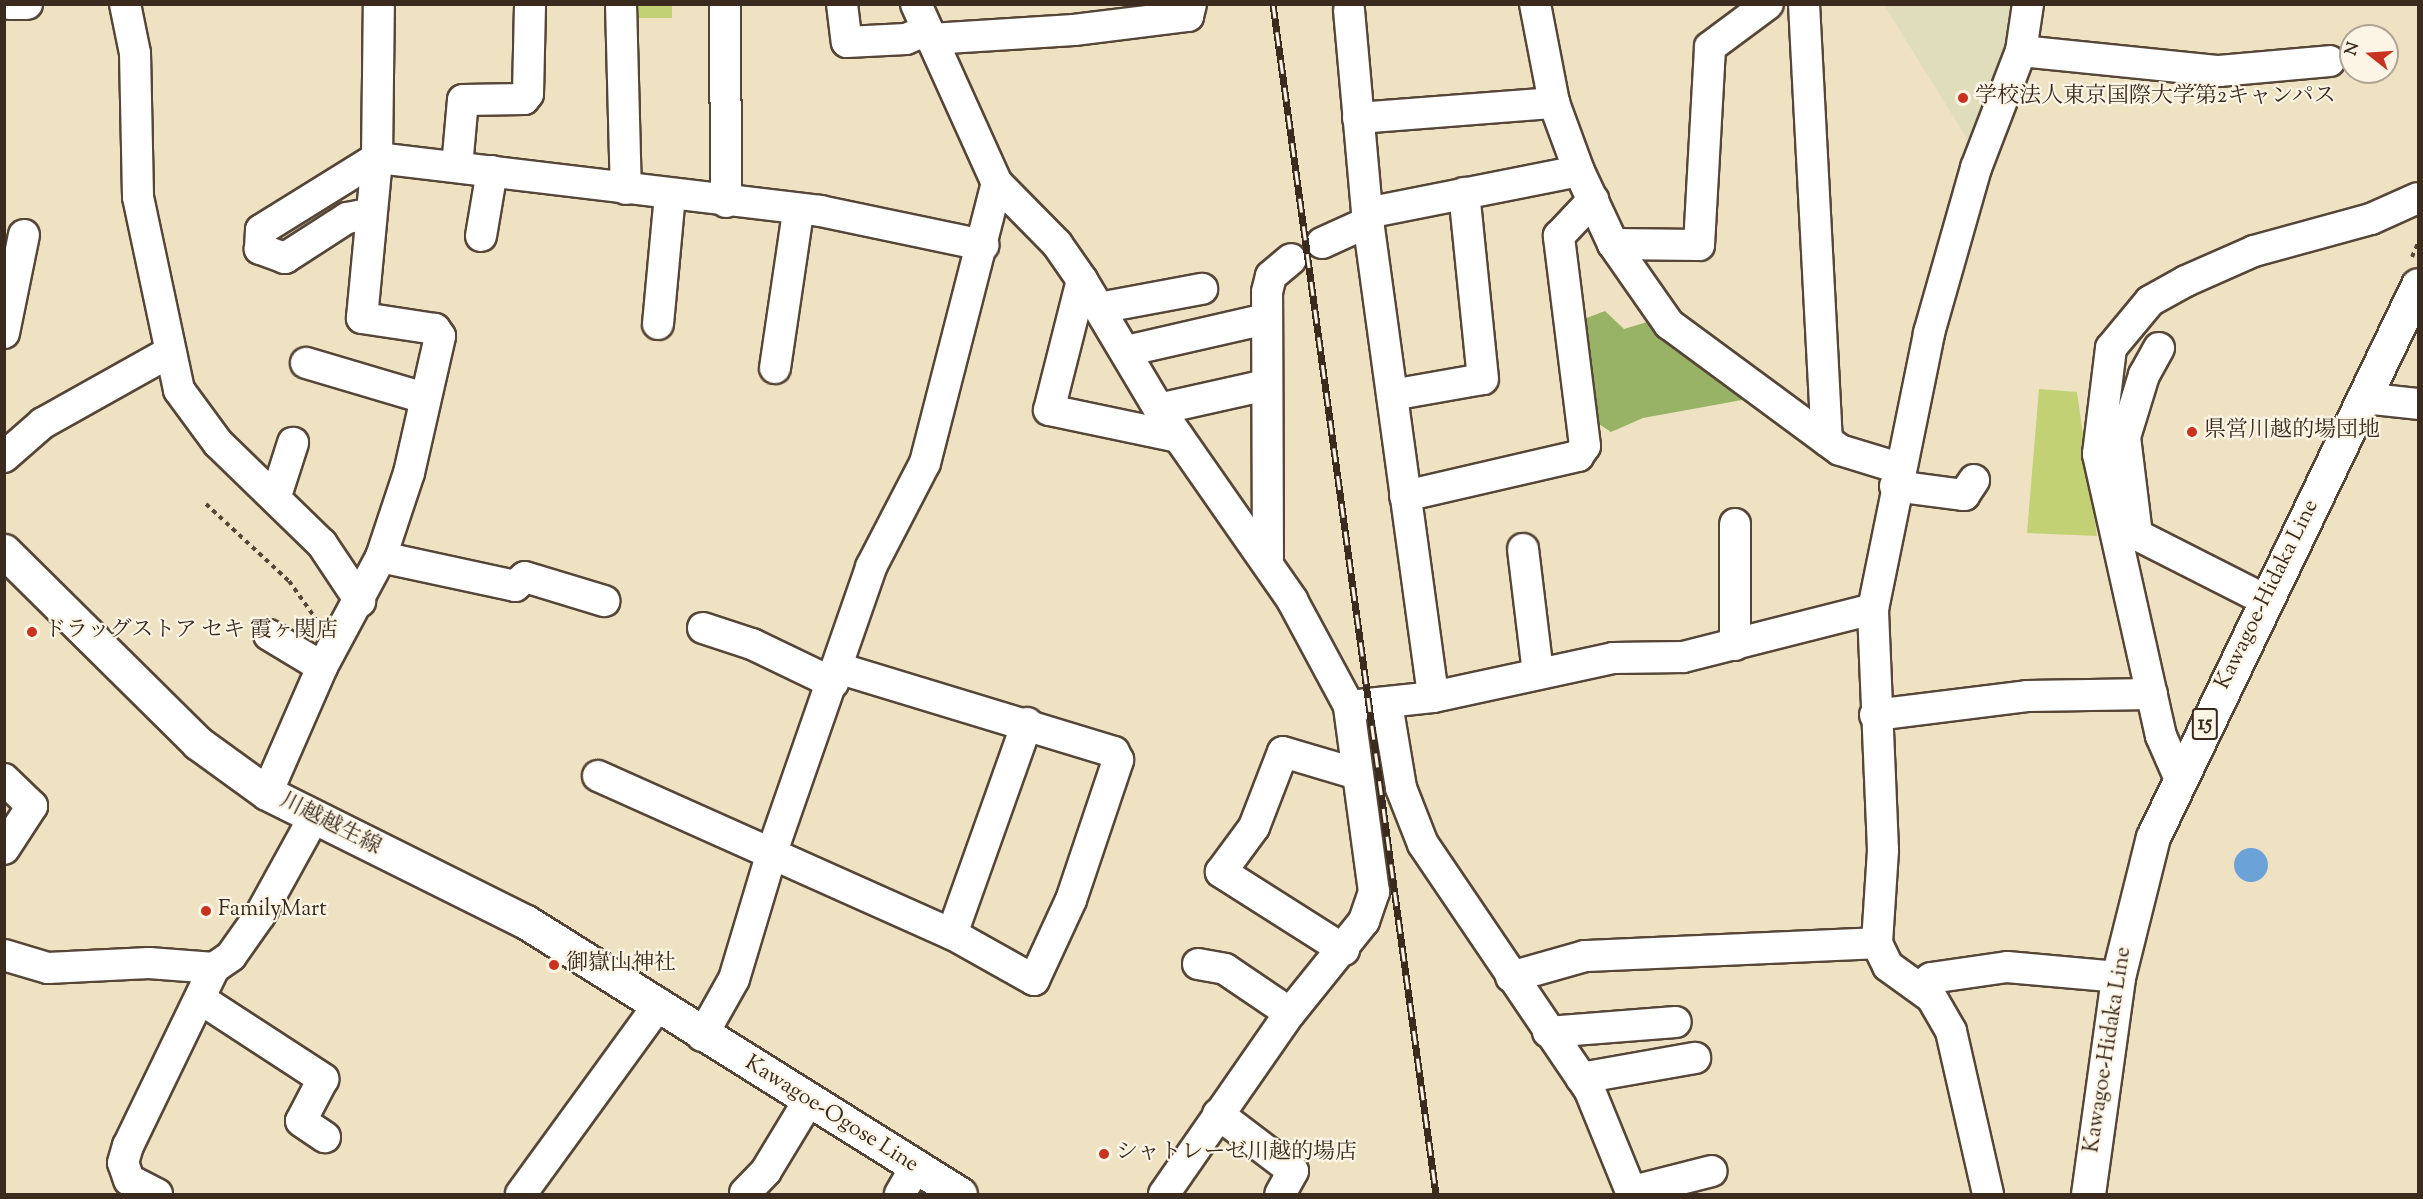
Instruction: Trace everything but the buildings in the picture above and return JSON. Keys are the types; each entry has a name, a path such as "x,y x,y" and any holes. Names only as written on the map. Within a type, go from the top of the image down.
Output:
{"main road":[{"name":"Kawagoe-Hidaka Line","path":"2088,1194 2118,977 2134,896 2179,777 2418,285"},
{"name":"川越越生線","path":"4,551 198,743 267,793 313,819 526,922 659,1004 702,1036"},
{"name":"Kawagoe-Ogose Line","path":"702,1036 960,1194"}],"street":[{"path":"9,4 27,4"},
{"path":"125,4 135,53 138,197 179,390 195,415 322,544 360,601"},
{"path":"267,793 327,659 360,601 381,557 409,473 424,398 440,336 435,329 362,318 368,214 378,158 379,4"},
{"path":"457,167 463,100 525,99 528,94 530,4"},
{"path":"621,4 626,189"},
{"path":"725,4 726,202"},
{"path":"842,4 847,42 906,39 925,24 1074,30 1188,16 1191,4"},
{"path":"1535,4 1554,103 1580,171 1613,244 1669,324 1840,450 1897,477 1964,495 1974,480"},
{"path":"1613,244 1699,245 1710,47 1768,4"},
{"path":"1804,4 1827,440"},
{"path":"1988,1194 1968,1121 1960,1053 1920,987 1888,966 1877,943 1883,850 1875,715 1873,609 1897,477 1976,168 2021,51 2028,4"},
{"path":"1349,10 1367,217 1432,697"},
{"path":"925,24 997,183 1057,244 1082,280 1178,437 1268,563 1348,706 1374,892 1364,921 1344,950 1290,1013 1164,1194"},
{"path":"2021,51 2219,71 2330,61"},
{"path":"1358,118 1554,103"},
{"path":"368,214 347,218 285,258 260,249 261,230 378,158 798,212 820,211 983,245"},
{"path":"481,236 492,171"},
{"path":"1322,243 1367,217 1464,193 1580,171"},
{"path":"702,1036 734,980 772,852 836,676 871,567 925,463 983,245 997,183"},
{"path":"1392,395 1483,379 1464,193"},
{"path":"658,324 670,195"},
{"path":"2179,777 2161,736 2098,454 2111,348 2150,301 2186,280 2275,243 2371,219 2418,198"},
{"path":"1405,496 1578,456 1585,446 1559,236 1593,200"},
{"path":"776,368 798,212"},
{"path":"4,333 24,235"},
{"path":"1268,563 1266,319 1268,284 1291,259"},
{"path":"1082,280 1049,410 1178,437"},
{"path":"1099,308 1202,289"},
{"path":"1126,351 1266,319"},
{"path":"2159,348 2144,375 2125,437 2137,535 2265,600"},
{"path":"4,457 43,423 170,352"},
{"path":"306,363 424,398"},
{"path":"1159,408 1266,385"},
{"path":"2363,399 2418,404"},
{"path":"276,496 293,443"},
{"path":"1735,524 1735,645"},
{"path":"1523,549 1538,673"},
{"path":"381,557 515,586 525,577 604,601"},
{"path":"1348,706 1387,704 1432,697 1613,658 1683,657 1873,609"},
{"path":"598,776 952,934 1034,980 1071,900 1118,760 1114,752 1027,723 836,676 703,628"},
{"path":"269,635 327,659"},
{"path":"1875,715 2027,696 2152,694"},
{"path":"1387,704 1409,816 1511,977 1581,1078 1633,1193 1712,1171"},
{"path":"952,934 1027,723"},
{"path":"1344,950 1221,872 1254,827 1283,752 1357,774"},
{"path":"4,779 22,790 32,807 4,849"},
{"path":"157,1194 129,1180 123,1163 202,1000 214,968 231,956 260,915 313,819"},
{"path":"1511,977 1585,956 1877,943"},
{"path":"4,955 48,968 149,963 214,968"},
{"path":"1198,964 1225,969 1290,1013"},
{"path":"1920,987 1931,978 2007,967 2118,977"},
{"path":"202,1000 323,1079 301,1121 325,1137"},
{"path":"521,1194 659,1004"},
{"path":"1548,1032 1676,1022"},
{"path":"1581,1078 1695,1058"},
{"path":"745,1193 766,1172 809,1100"},
{"path":"1218,1114 1293,1171 1280,1194"},
{"path":"900,1194 916,1166"}],"path":[{"path":"206,504 289,581 327,659"}],"shaded area":[{"name":"学校法人東京国際大学第2キャンパス","path":"1884,5 2013,5 2002,55 1968,140"}],"green space":[{"path":"632,5 672,5 672,18 632,18"},
{"path":"1605,311 1624,329 1647,322 1664,329 1739,385 1742,400 1643,418 1611,432 1596,422 1584,319"},
{"path":"2039,389 2077,392 2097,536 2027,533"}],"water":[{"path":"2251,848 2263,853 2268,865 2263,877 2251,882 2239,877 2234,865 2239,853"}],"railway":[{"path":"1273,4 1436,1194"}],"place":[{"name":"学校法人東京国際大学第2キャンパス","path":"1963,98"},
{"name":"県営川越的場団地","path":"2192,432"},
{"name":"ドラッグストア セキ 霞ヶ関店","path":"32,632"},
{"name":"FamilyMart","path":"206,911"},
{"name":"御嶽山神社","path":"554,965"},
{"name":"シャトレーゼ川越的場店","path":"1104,1154"}]}
